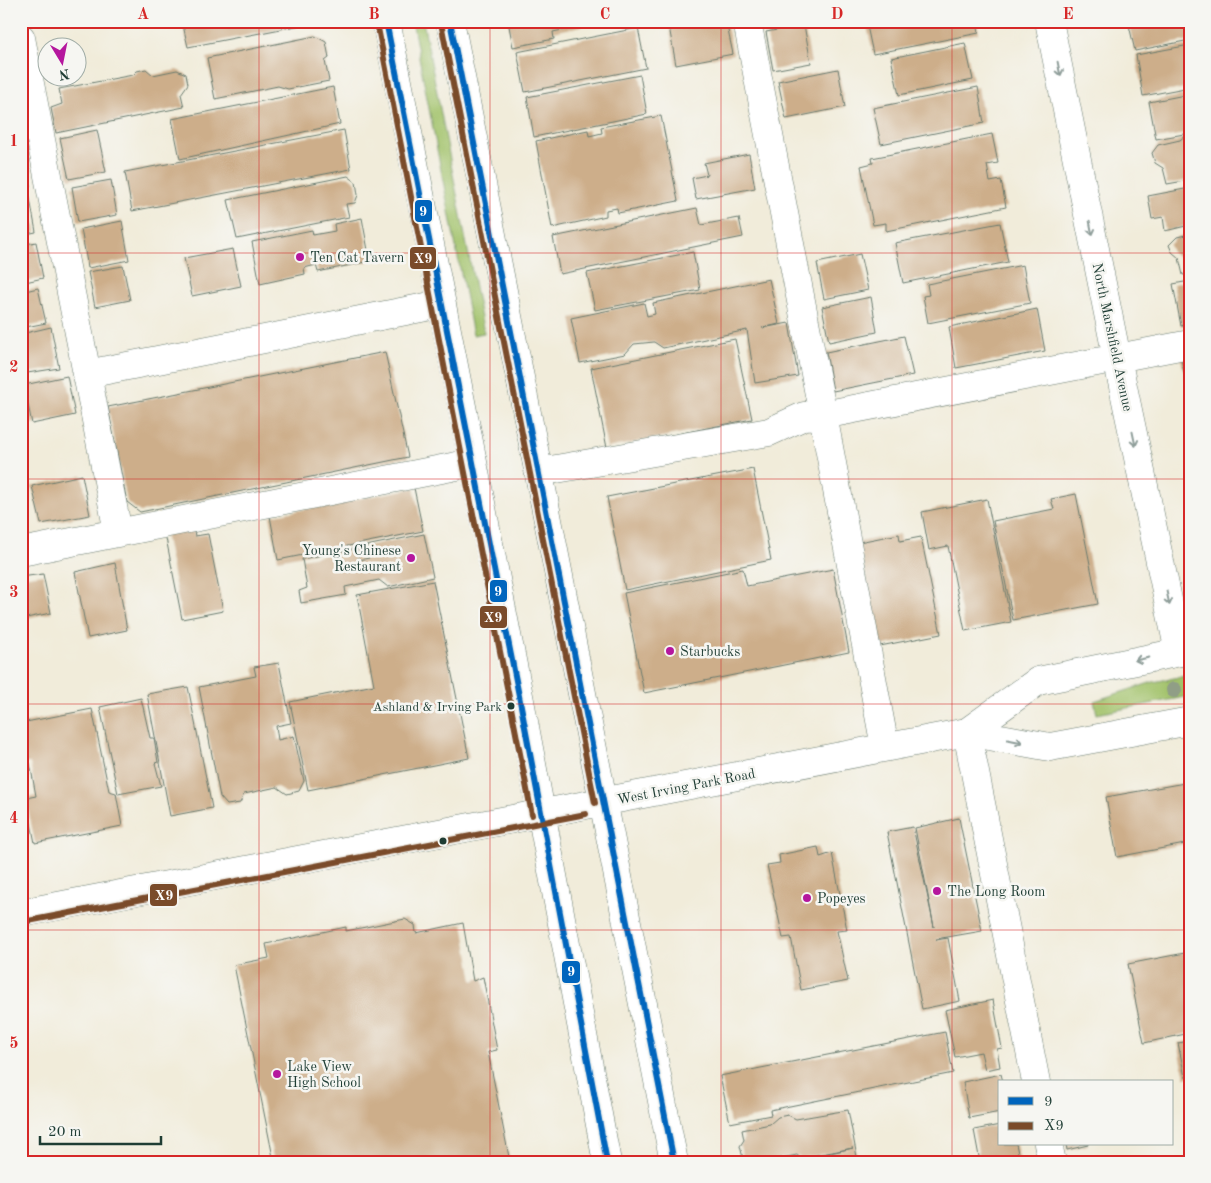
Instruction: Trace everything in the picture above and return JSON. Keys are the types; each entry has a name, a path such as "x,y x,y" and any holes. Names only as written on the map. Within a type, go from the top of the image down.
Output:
{"main road":[{"path":"386,21 541,813 607,1162"},
{"path":"450,21 674,1162"},
{"path":"747,21 885,747"},
{"name":"North Marshfield Avenue","path":"1049,21 1117,358 1184,651"},
{"path":"21,38 118,532"},
{"path":"87,374 441,304"},
{"path":"539,472 769,432 804,416 823,415 1190,344"},
{"path":"21,552 472,463"},
{"name":"West Irving Park Road","path":"967,732 1038,680 1184,651"},
{"name":"West Irving Park Road","path":"21,913 967,732 1050,747 1190,720"},
{"path":"967,732 1036,1080"},
{"path":"1048,1146 1052,1162"}],"green space":[{"path":"412,21 423,21 484,333 473,335"},
{"path":"1190,675 1190,696 1097,714 1094,701 1153,682"}],"building":[{"path":"182,21 316,21 317,22 188,47"},
{"path":"508,21 600,22 553,32 554,39 513,47"},
{"path":"668,21 726,21 733,54 676,65"},
{"path":"764,21 789,21 789,22 765,27"},
{"path":"866,21 977,21 979,33 873,54"},
{"path":"1128,21 1190,21 1190,40 1135,51"},
{"path":"804,25 811,63 773,70 766,32"},
{"path":"638,28 646,68 525,92 517,52"},
{"path":"315,36 326,42 329,58 325,61 329,81 288,89 278,86 215,99 207,58"},
{"path":"965,43 973,80 899,95 891,58"},
{"path":"1190,45 1190,87 1143,96 1136,55"},
{"path":"146,69 153,75 177,70 186,74 188,84 181,94 184,107 56,133 51,108 62,104 59,89 88,88 88,84 133,75 137,71"},
{"path":"838,69 845,107 786,119 778,81"},
{"path":"640,75 647,114 534,137 527,97"},
{"path":"333,87 340,124 180,159 172,119"},
{"path":"978,87 984,123 881,144 873,108"},
{"path":"1190,94 1190,133 1156,139 1149,102"},
{"path":"661,116 678,201 618,213 617,208 606,210 606,216 552,228 536,141 588,130 589,136 602,133 601,127"},
{"path":"97,130 106,172 69,179 60,138"},
{"path":"344,130 351,169 132,211 125,172"},
{"path":"992,134 998,163 987,165 990,182 1001,180 1006,207 886,231 886,223 873,225 861,166 873,163 872,158"},
{"path":"1186,135 1190,135 1190,180 1167,184 1163,168 1155,163 1152,153 1158,145 1180,140"},
{"path":"24,152 30,186 21,188 21,153"},
{"path":"749,154 755,188 696,199 692,178 707,175 704,163"},
{"path":"348,176 356,182 358,195 355,203 346,204 349,217 237,239 228,200"},
{"path":"111,180 117,215 78,222 72,187"},
{"path":"1190,188 1190,225 1165,231 1163,217 1152,219 1148,196"},
{"path":"29,193 36,232 21,235 21,195"},
{"path":"697,208 701,225 739,218 743,237 560,274 553,237"},
{"path":"362,218 370,261 318,272 316,265 304,268 305,274 260,284 252,242 312,230 313,235 335,231 334,224"},
{"path":"122,221 129,260 88,268 81,229"},
{"path":"1000,223 1008,262 903,283 895,243"},
{"path":"1190,234 1190,274 1183,275 1179,258 1172,252 1169,245 1177,237"},
{"path":"36,242 43,278 21,283 21,245"},
{"path":"233,249 241,286 192,296 184,258"},
{"path":"693,252 700,290 595,310 587,273"},
{"path":"860,254 868,290 824,299 817,263"},
{"path":"1023,265 1030,303 928,323 923,296 929,295 927,284"},
{"path":"123,266 130,300 95,307 88,272"},
{"path":"769,279 779,324 762,328 789,323 798,376 755,383 747,330 663,348 654,342 634,344 625,354 580,363 571,318 644,303 647,316 655,314 653,303"},
{"path":"1190,281 1190,324 1181,326 1173,284"},
{"path":"38,288 46,323 21,328 21,292"},
{"path":"871,297 877,332 829,342 822,307"},
{"path":"1037,309 1045,351 956,368 949,327"},
{"path":"51,327 59,368 21,374 21,334"},
{"path":"904,336 913,375 833,391 826,352"},
{"path":"735,339 752,419 607,448 591,368"},
{"path":"385,352 408,457 140,512 127,502 108,407"},
{"path":"1190,352 1190,396 1189,396 1180,354"},
{"path":"67,376 75,415 32,424 24,385"},
{"path":"753,469 771,560 625,590 607,497"},
{"path":"82,475 90,515 41,524 32,486"},
{"path":"414,488 423,531 278,560 270,516"},
{"path":"1076,494 1098,604 1013,620 993,521 1054,509 1051,499"},
{"path":"987,499 1011,622 965,631 948,546 929,550 922,512"},
{"path":"193,527 195,536 208,534 223,611 182,619 165,533"},
{"path":"424,534 433,577 388,587 379,580 345,587 346,595 301,603 299,591 307,588 302,559 357,548 359,560 369,558 366,546"},
{"path":"899,534 900,541 921,537 941,634 880,646 859,542"},
{"path":"115,563 127,630 88,638 75,572"},
{"path":"743,569 747,586 833,569 849,652 644,693 624,593"},
{"path":"43,574 51,613 21,619 21,577"},
{"path":"433,581 469,758 308,790 290,702 374,685 357,595"},
{"path":"279,663 291,723 276,726 278,740 294,736 304,781 299,791 287,794 277,787 244,794 240,803 227,805 220,797 199,687 256,676 254,667"},
{"path":"188,687 212,808 170,816 147,694"},
{"path":"141,698 150,738 154,738 158,762 155,763 161,786 118,794 100,707"},
{"path":"92,709 109,791 116,793 122,826 35,843 26,798 36,796 30,763 21,764 21,723"},
{"path":"1190,782 1190,843 1117,857 1106,797"},
{"path":"21,796 28,828 21,829"},
{"path":"959,818 982,931 936,939 948,938 960,1001 922,1009 887,832 913,827 934,927 915,828"},
{"name":"Popeyes","path":"818,847 820,857 832,853 847,930 837,931 848,981 801,990 791,937 783,938 767,865 780,863 779,855"},
{"path":"405,919 415,925 416,933 463,923 473,981 483,977 497,1050 488,1052 510,1162 274,1162 234,965 269,958 266,944 346,927 346,931"},
{"path":"1190,952 1190,1033 1144,1043 1128,964"},
{"path":"993,1000 1002,1048 997,1049 1000,1067 985,1070 981,1052 955,1057 945,1010"},
{"path":"945,1032 953,1073 770,1110 771,1115 730,1123 720,1076"},
{"path":"1190,1041 1190,1077 1185,1077 1178,1043"},
{"path":"1001,1074 1002,1080 998,1080 998,1112 969,1118 963,1082"},
{"path":"848,1110 858,1162 800,1162 799,1160 853,1148 801,1158 797,1155 761,1162 747,1162 743,1158 740,1146 744,1140 742,1130 770,1124 778,1117 788,1115 796,1119"},
{"path":"998,1125 998,1146 1016,1146 1020,1162 980,1162 974,1130"},
{"path":"1066,1146 1084,1146 1067,1150"}],"transit line":[{"name":"9","path":"386,21 521,706 607,1162"},
{"name":"9","path":"450,21 674,1162"},
{"name":"X9","path":"377,23 532,815"},
{"name":"X9","path":"441,23 595,803"},
{"name":"X9","path":"23,922 586,814"}],"place":[{"name":"Ten Cat Tavern","path":"300,257"},
{"name":"Young's Chinese Restaurant","path":"411,558"},
{"name":"Starbucks","path":"670,651"},
{"name":"Ashland & Irving Park","path":"511,706"},
{"name":"The Long Room","path":"937,891"},
{"name":"Popeyes","path":"807,898"},
{"name":"Lake View High School","path":"277,1074"}]}
